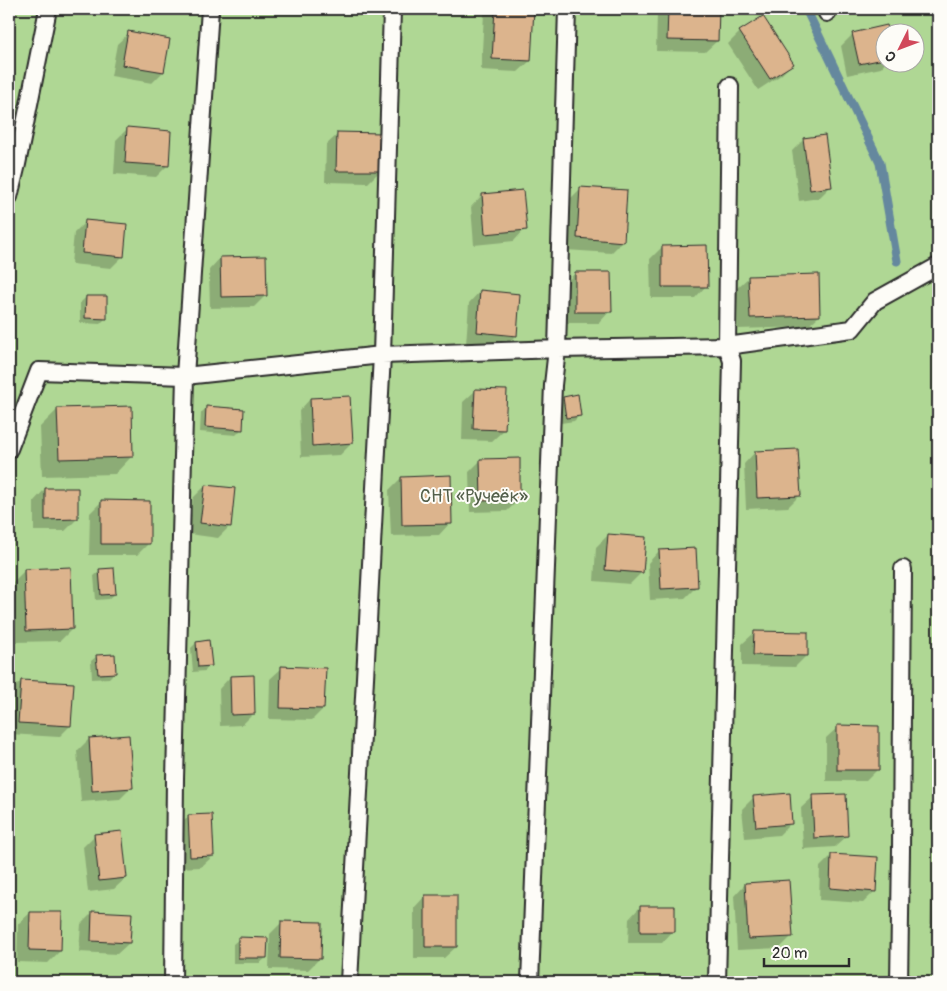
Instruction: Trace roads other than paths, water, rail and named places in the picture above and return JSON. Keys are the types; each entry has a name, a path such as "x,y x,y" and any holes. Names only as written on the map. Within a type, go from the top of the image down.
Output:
{"lane":[{"path":"9,197 48,9"},
{"path":"173,982 175,779 185,376 210,9"},
{"path":"349,982 382,355 392,9"},
{"path":"530,982 553,385 557,349 567,9"},
{"path":"717,982 732,361 728,346 730,86"},
{"path":"9,449 39,371 185,376 382,355 728,346 852,329 875,301 938,266"},
{"path":"899,982 903,569"}],"waterway":[{"path":"806,9 880,163 897,261"}],"park label":[{"name":"СНТ «Ручеёк»","path":"474,496"}]}
